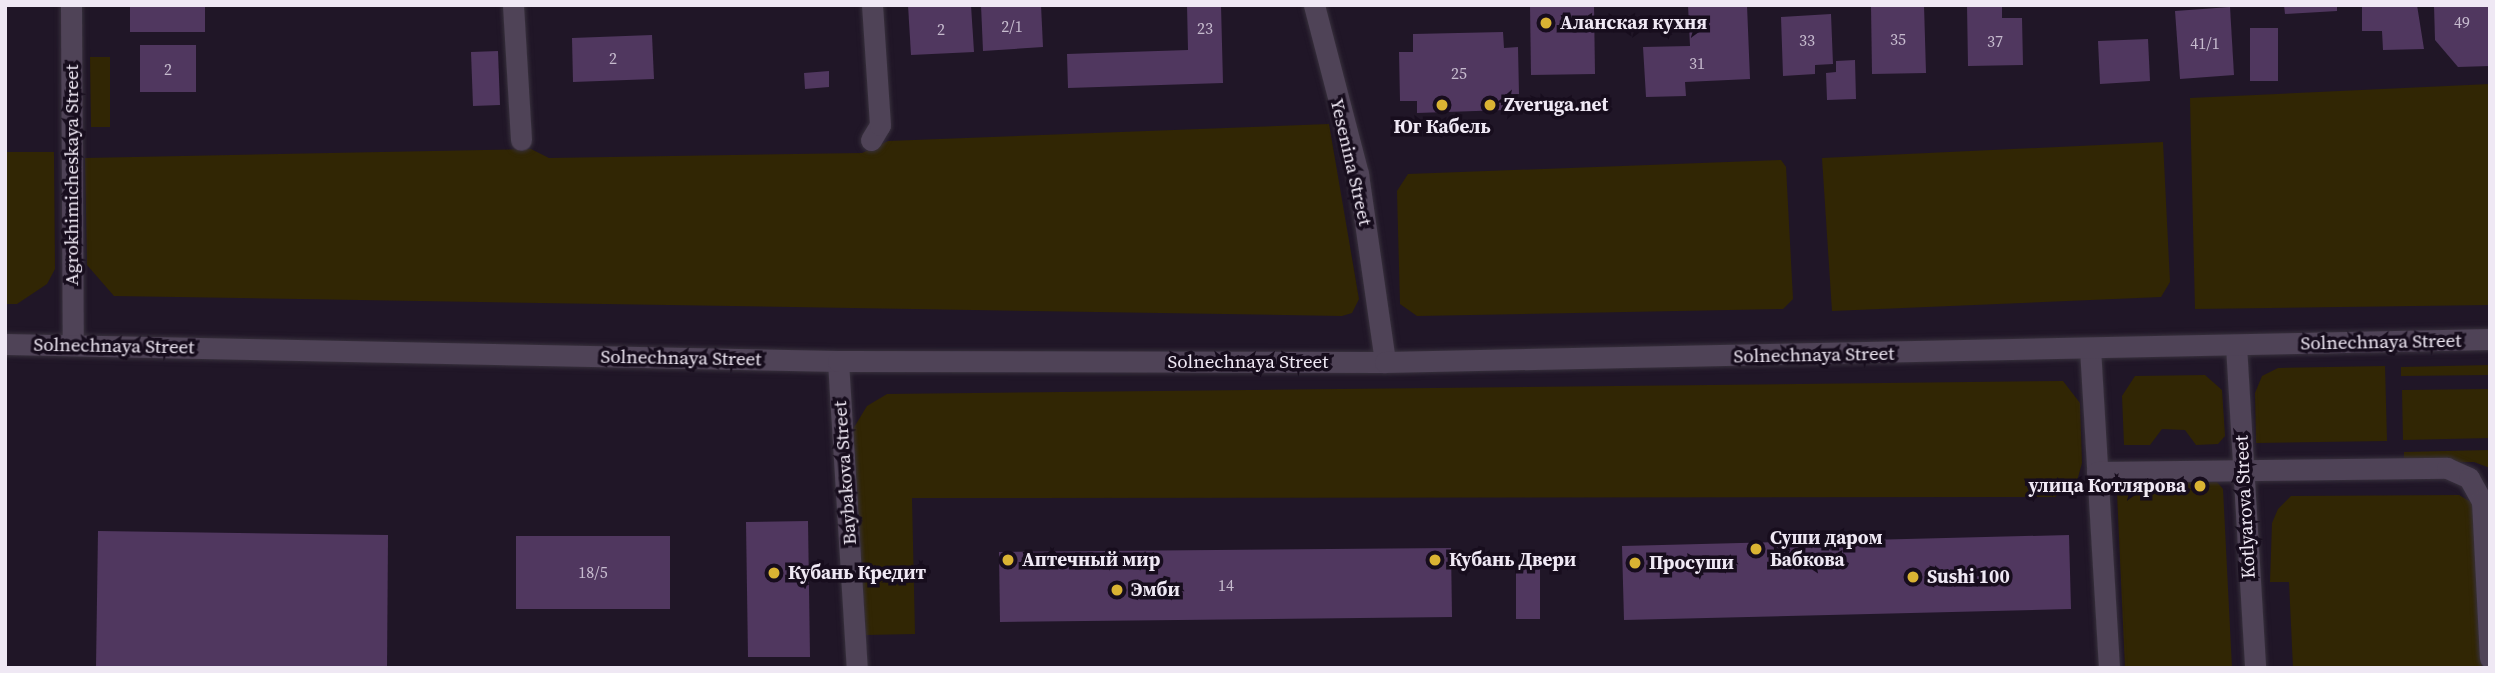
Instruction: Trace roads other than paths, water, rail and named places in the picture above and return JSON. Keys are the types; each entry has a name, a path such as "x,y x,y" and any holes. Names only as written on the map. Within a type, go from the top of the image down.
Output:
{"street":[{"name":"Agrokhimicheskaya Street","path":"71,5 73,344"},
{"path":"513,5 521,140"},
{"path":"871,140 880,125 872,5"},
{"name":"Yesenina Street","path":"1314,5 1358,174 1385,362"},
{"name":"Solnechnaya Street","path":"5,344 838,361 1385,362 2490,339"},
{"name":"Kotlyarova Street","path":"2236,345 2255,668"},
{"path":"2090,348 2109,668"},
{"name":"Baybakova Street","path":"838,361 858,668"},
{"path":"2097,472 2448,468 2469,478 2482,501 2490,658"}],"place":[{"name":"Аланская кухня","path":"1546,23"},
{"name":"Юг Кабель","path":"1442,105"},
{"name":"Zveruga.net","path":"1490,105"},
{"name":"улица Котлярова","path":"2200,486"},
{"name":"Суши даром Бабкова","path":"1756,549"},
{"name":"Аптечный мир","path":"1008,560"},
{"name":"Кубань Двери","path":"1435,560"},
{"name":"Просуши","path":"1635,563"},
{"name":"Кубань Кредит","path":"774,573"},
{"name":"Sushi 100","path":"1913,577"},
{"name":"Эмби","path":"1117,590"}]}
